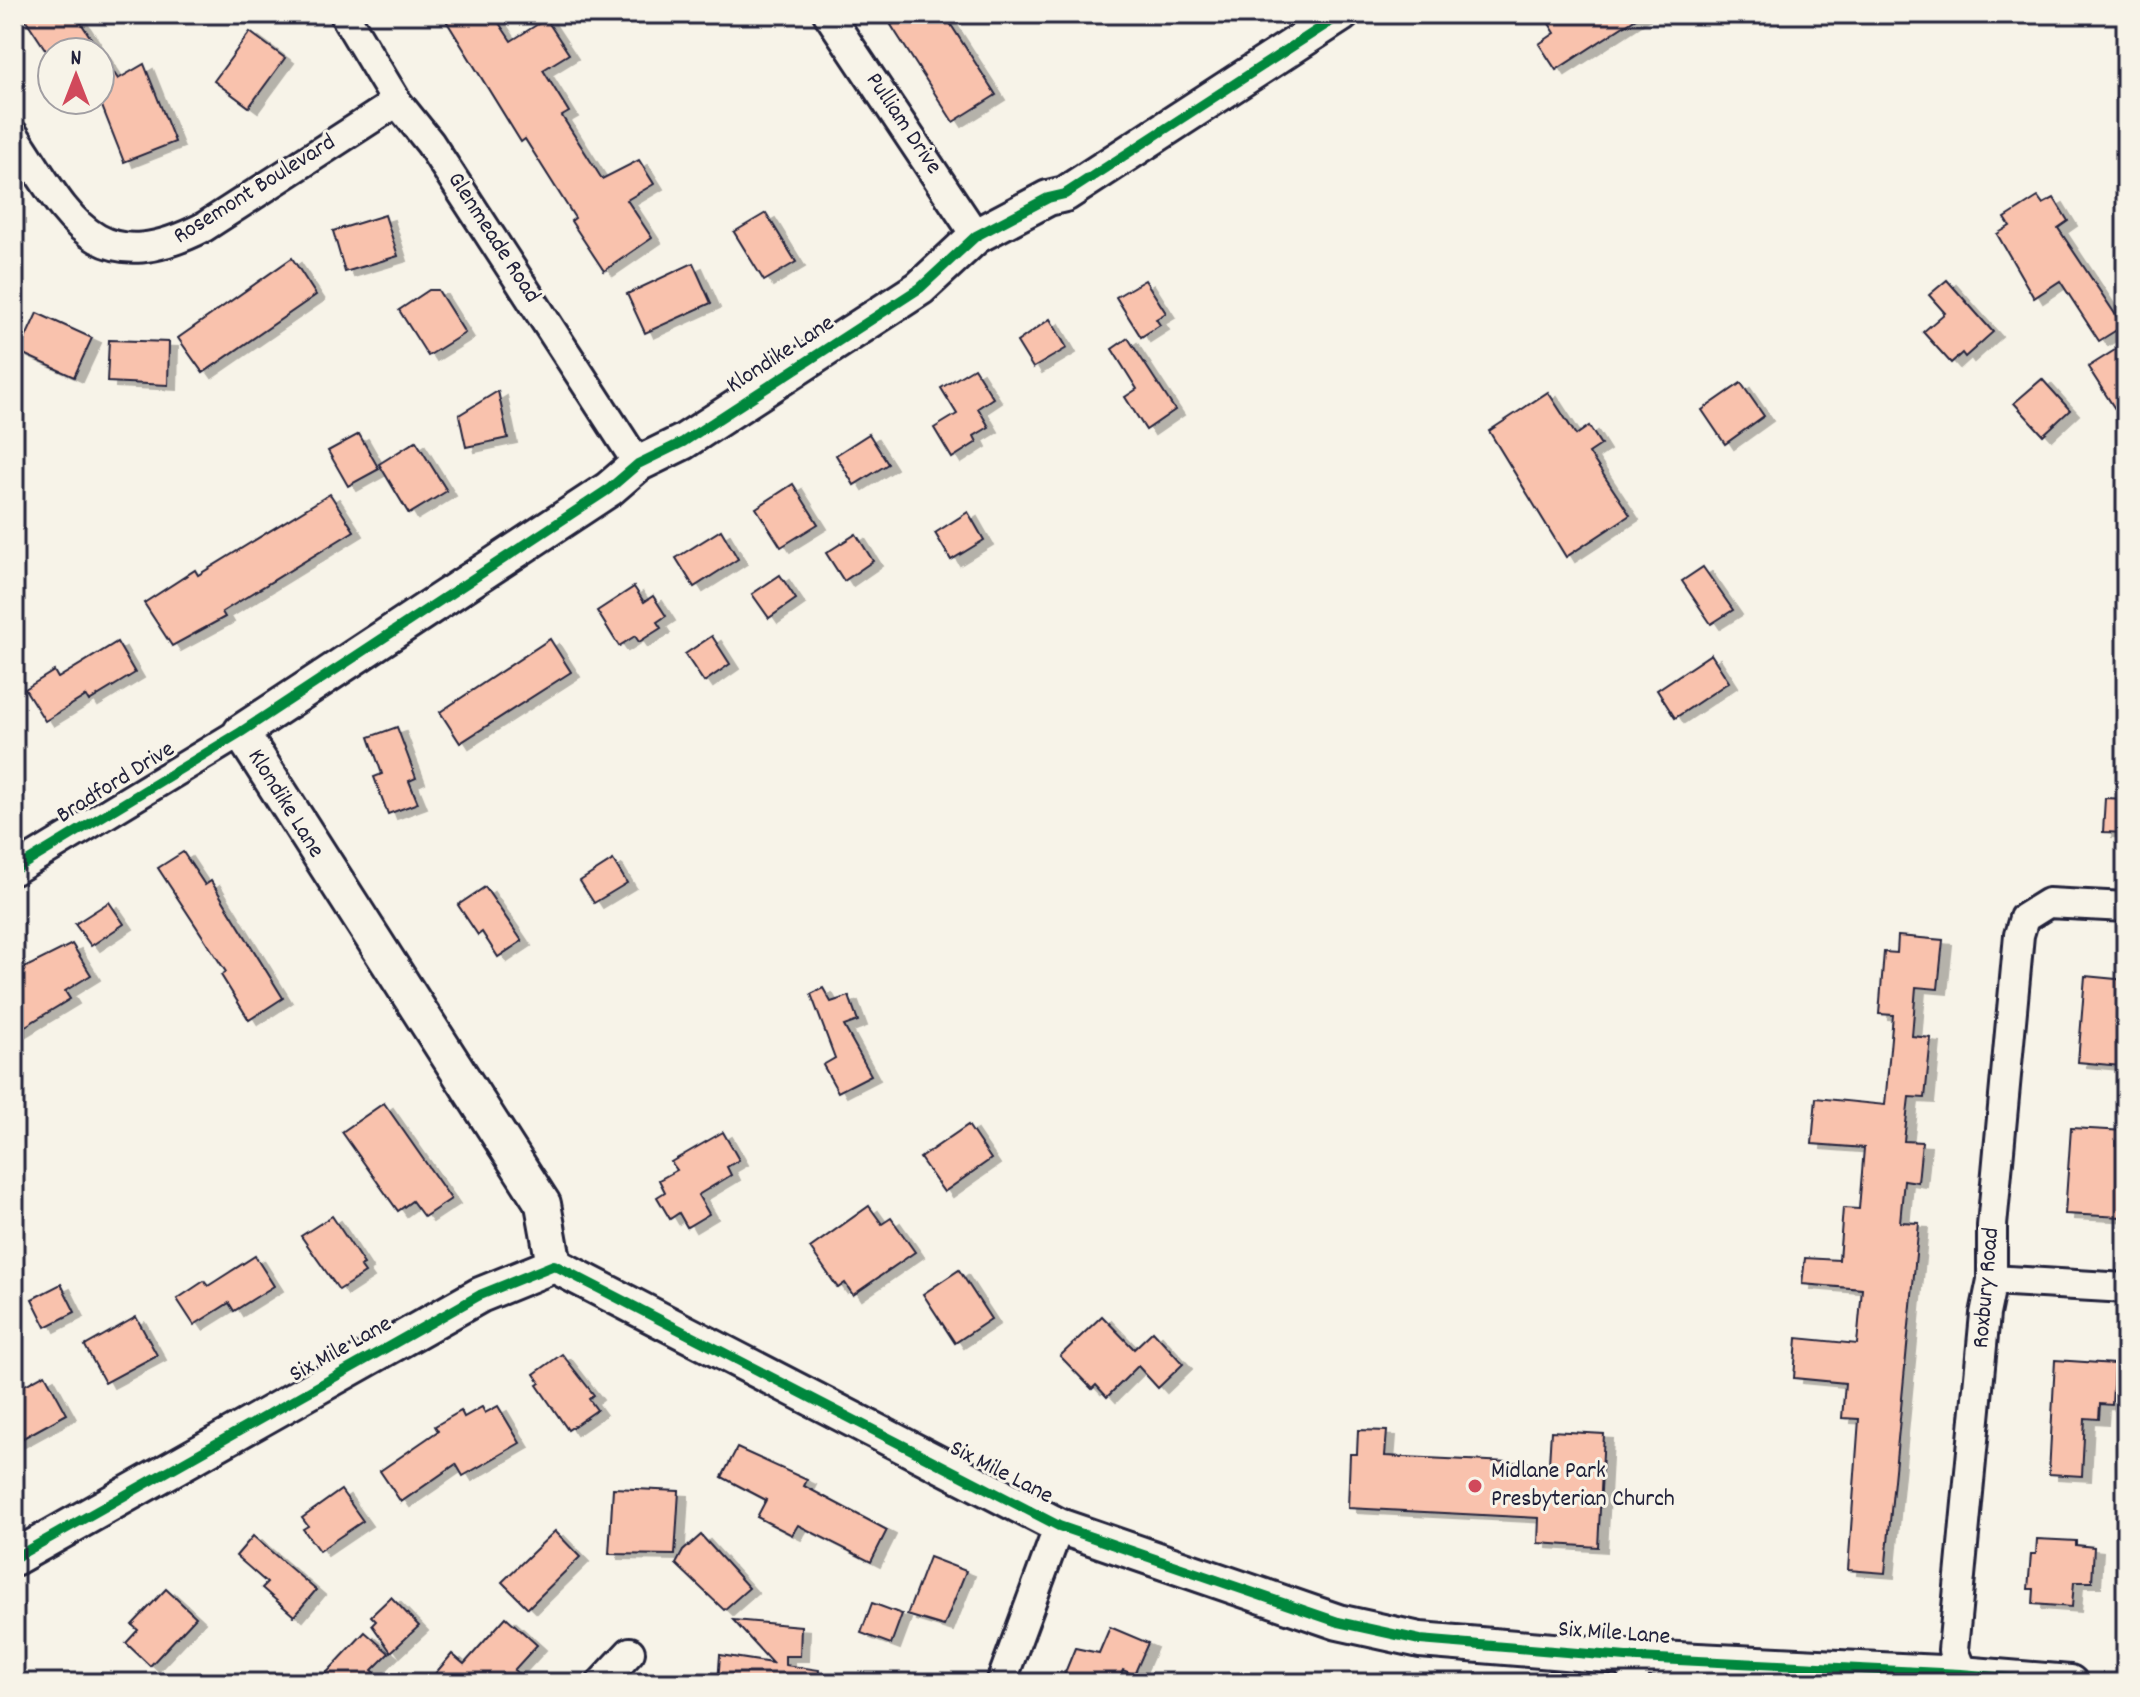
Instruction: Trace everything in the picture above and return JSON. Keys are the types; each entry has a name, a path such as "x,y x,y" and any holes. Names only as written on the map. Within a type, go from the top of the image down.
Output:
{"street":[{"name":"Glenmeade Road","path":"344,14 397,102 430,143 638,464"},
{"name":"Pulliam Drive","path":"828,14 976,236"},
{"name":"Klondike Lane","path":"554,1265 548,1216 543,1204 241,732 609,489 638,464 683,442 920,288 976,236 1048,198 1065,194 1342,14"},
{"name":"Rosemont Boulevard","path":"14,135 70,217 84,231 119,247 149,249 172,243 204,227 397,102"},
{"name":"Bradford Drive","path":"14,870 241,732"},
{"name":"Roxbury Road","path":"1964,1678 1953,1650 1985,1314 1992,1280 1992,1226 2019,935 2024,918 2048,903 2126,907"},
{"name":"Six Mile Lane","path":"14,1558 480,1295 554,1265 1059,1526 1338,1622 1420,1640 1635,1671 2070,1683"},
{"path":"1992,1280 2126,1288"},
{"path":"1001,1683 1059,1526"},
{"path":"601,1683 630,1652"}],"building":[{"path":"22,14 75,14 90,36 36,36"},
{"path":"442,14 493,14 511,41 546,19 569,54 543,70 569,112 562,116 602,179 639,160 654,184 627,200 652,238 604,271 571,221 575,218 525,139 521,142"},
{"path":"908,14 944,14 996,95 953,122 891,25"},
{"path":"1543,14 1642,14 1556,70 1539,44 1555,33"},
{"path":"250,32 285,58 249,107 214,81"},
{"path":"144,64 175,142 124,162 106,116 116,116 116,76 118,79"},
{"path":"2038,197 2043,204 2054,198 2068,221 2058,228 2123,326 2099,341 2060,281 2034,298 1997,234 2010,226 2005,218"},
{"path":"766,213 796,262 764,281 734,232"},
{"path":"385,215 398,256 345,272 333,231"},
{"path":"292,258 316,295 203,373 178,338"},
{"path":"693,263 711,303 645,333 627,294"},
{"path":"1145,280 1166,313 1156,319 1160,325 1141,337 1116,297"},
{"path":"1947,280 1993,332 1965,357 1962,353 1951,363 1923,332 1945,313 1929,295"},
{"path":"429,290 438,290 465,333 428,356 399,310"},
{"path":"37,313 92,338 74,377 19,352"},
{"path":"1050,319 1067,348 1033,368 1017,342"},
{"path":"1128,338 1175,410 1146,430 1125,397 1137,389 1112,349"},
{"path":"109,340 169,342 168,385 107,382"},
{"path":"2126,343 2126,426 2088,367"},
{"path":"974,368 993,398 978,408 989,427 974,436 977,442 952,458 934,428 957,414 941,388"},
{"path":"2042,379 2070,410 2043,435 2014,403"},
{"path":"1741,383 1764,416 1725,444 1702,410"},
{"path":"498,391 508,438 466,447 459,415"},
{"path":"1548,392 1576,435 1589,426 1601,445 1589,453 1630,515 1566,557 1489,431"},
{"path":"359,434 379,469 348,486 328,451"},
{"path":"869,434 888,464 854,485 836,455"},
{"path":"416,441 447,491 409,514 379,464"},
{"path":"793,484 818,524 781,547 756,508"},
{"path":"330,494 354,531 222,612 225,617 172,646 144,603 195,570 198,575"},
{"path":"968,512 984,540 951,560 935,533"},
{"path":"721,530 738,559 694,587 676,558"},
{"path":"856,534 873,561 844,581 826,553"},
{"path":"1703,567 1733,610 1711,624 1682,581"},
{"path":"780,575 796,599 769,618 752,594"},
{"path":"634,587 644,602 653,596 666,616 657,622 661,628 639,642 635,636 619,646 597,611"},
{"path":"712,636 730,664 704,682 685,654"},
{"path":"550,639 571,672 460,743 440,712"},
{"path":"117,642 135,673 89,701 86,696 45,721 25,689 54,671 58,678"},
{"path":"1711,654 1729,682 1675,718 1657,690"},
{"path":"397,727 416,778 409,781 418,803 388,814 374,777 382,774 369,737"},
{"path":"2105,798 2126,799 2126,833 2103,832"},
{"path":"183,852 205,885 211,881 283,998 249,1020 221,975 226,972 158,868"},
{"path":"613,860 627,883 594,903 580,881"},
{"path":"485,887 522,941 498,957 482,932 478,935 458,905"},
{"path":"109,902 124,924 91,946 75,924"},
{"path":"1898,936 1943,940 1938,989 1916,987 1912,1036 1931,1038 1925,1098 1909,1097 1904,1141 1922,1142 1918,1182 1904,1180 1900,1222 1919,1223 1885,1573 1848,1570 1859,1419 1842,1418 1845,1383 1794,1378 1797,1338 1857,1344 1862,1289 1802,1284 1805,1258 1839,1260 1843,1208 1859,1209 1864,1148 1812,1144 1816,1098 1885,1105 1893,1015 1879,1014 1884,952 1897,953"},
{"path":"72,944 91,975 65,991 70,999 14,1033 14,973"},
{"path":"2085,976 2126,980 2121,1066 2078,1062"},
{"path":"823,988 831,1002 849,996 858,1021 844,1026 871,1075 838,1092 823,1065 835,1058 811,994"},
{"path":"384,1103 451,1199 424,1217 412,1201 398,1211 342,1132"},
{"path":"968,1125 991,1159 944,1192 920,1158"},
{"path":"2071,1128 2126,1131 2122,1217 2065,1214"},
{"path":"723,1132 739,1160 727,1167 731,1175 698,1195 709,1214 687,1227 679,1213 670,1219 657,1197 665,1192 659,1180 677,1170 671,1162"},
{"path":"869,1206 882,1224 891,1218 915,1252 853,1295 845,1283 838,1288 810,1248"},
{"path":"332,1216 364,1264 360,1266 365,1273 339,1290 301,1236"},
{"path":"255,1256 274,1286 234,1311 229,1303 194,1325 177,1299 204,1281 208,1286"},
{"path":"959,1270 991,1319 955,1343 923,1294"},
{"path":"61,1284 75,1312 46,1327 32,1299"},
{"path":"1102,1316 1134,1349 1153,1331 1183,1364 1158,1388 1138,1366 1107,1397 1096,1385 1092,1389 1060,1356"},
{"path":"136,1317 157,1355 105,1383 85,1346"},
{"path":"562,1354 594,1395 589,1399 597,1410 568,1430 537,1385 540,1383 534,1374"},
{"path":"2055,1360 2114,1364 2112,1405 2100,1404 2099,1419 2085,1418 2082,1476 2049,1474"},
{"path":"45,1374 67,1414 14,1443 14,1391"},
{"path":"498,1406 520,1443 463,1476 456,1464 401,1502 380,1471 438,1431 435,1426 461,1411 464,1417 482,1407 485,1413"},
{"name":"Midlane Park Presbyterian Church","path":"1358,1430 1387,1431 1385,1456 1549,1464 1551,1431 1604,1434 1598,1547 1538,1543 1539,1518 1348,1508 1350,1454 1357,1454"},
{"path":"737,1448 807,1480 804,1486 887,1530 871,1562 798,1525 792,1535 757,1517 766,1500 722,1477"},
{"path":"613,1488 679,1491 675,1555 609,1554"},
{"path":"341,1490 363,1521 319,1551 303,1529 308,1526 302,1518"},
{"path":"555,1531 580,1557 528,1608 502,1582"},
{"path":"701,1535 749,1588 724,1610 676,1564 683,1551"},
{"path":"253,1536 316,1590 294,1616 262,1588 267,1583 236,1556"},
{"path":"2037,1539 2076,1541 2076,1545 2094,1547 2092,1582 2074,1582 2072,1607 2033,1604 2034,1589 2028,1589 2031,1554 2036,1554"},
{"path":"929,1557 966,1571 944,1626 907,1615"},
{"path":"166,1589 196,1617 150,1666 126,1643 138,1630 132,1625"},
{"path":"391,1597 419,1626 391,1652 372,1625 376,1621 371,1616"},
{"path":"872,1603 902,1614 891,1644 861,1633"},
{"path":"506,1617 537,1645 514,1670 532,1683 427,1683 452,1654 464,1664"},
{"path":"733,1620 801,1626 800,1656 785,1656 785,1665 819,1670 818,1683 718,1683 720,1655 772,1663"},
{"path":"1110,1627 1148,1643 1134,1675 1123,1670 1117,1683 1082,1683 1064,1675 1075,1648 1099,1653"},
{"path":"365,1632 389,1653 372,1670 386,1683 317,1683"}],"cycle path":[{"path":"14,870 241,732 609,489 638,464 683,442 920,288 976,236 1048,198 1065,194 1342,14"},
{"path":"14,1558 480,1295 554,1265 1059,1526 1338,1622 1420,1640 1638,1658 1961,1674 2070,1683"}],"place":[{"name":"Midlane Park Presbyterian Church","path":"1475,1486"}]}
